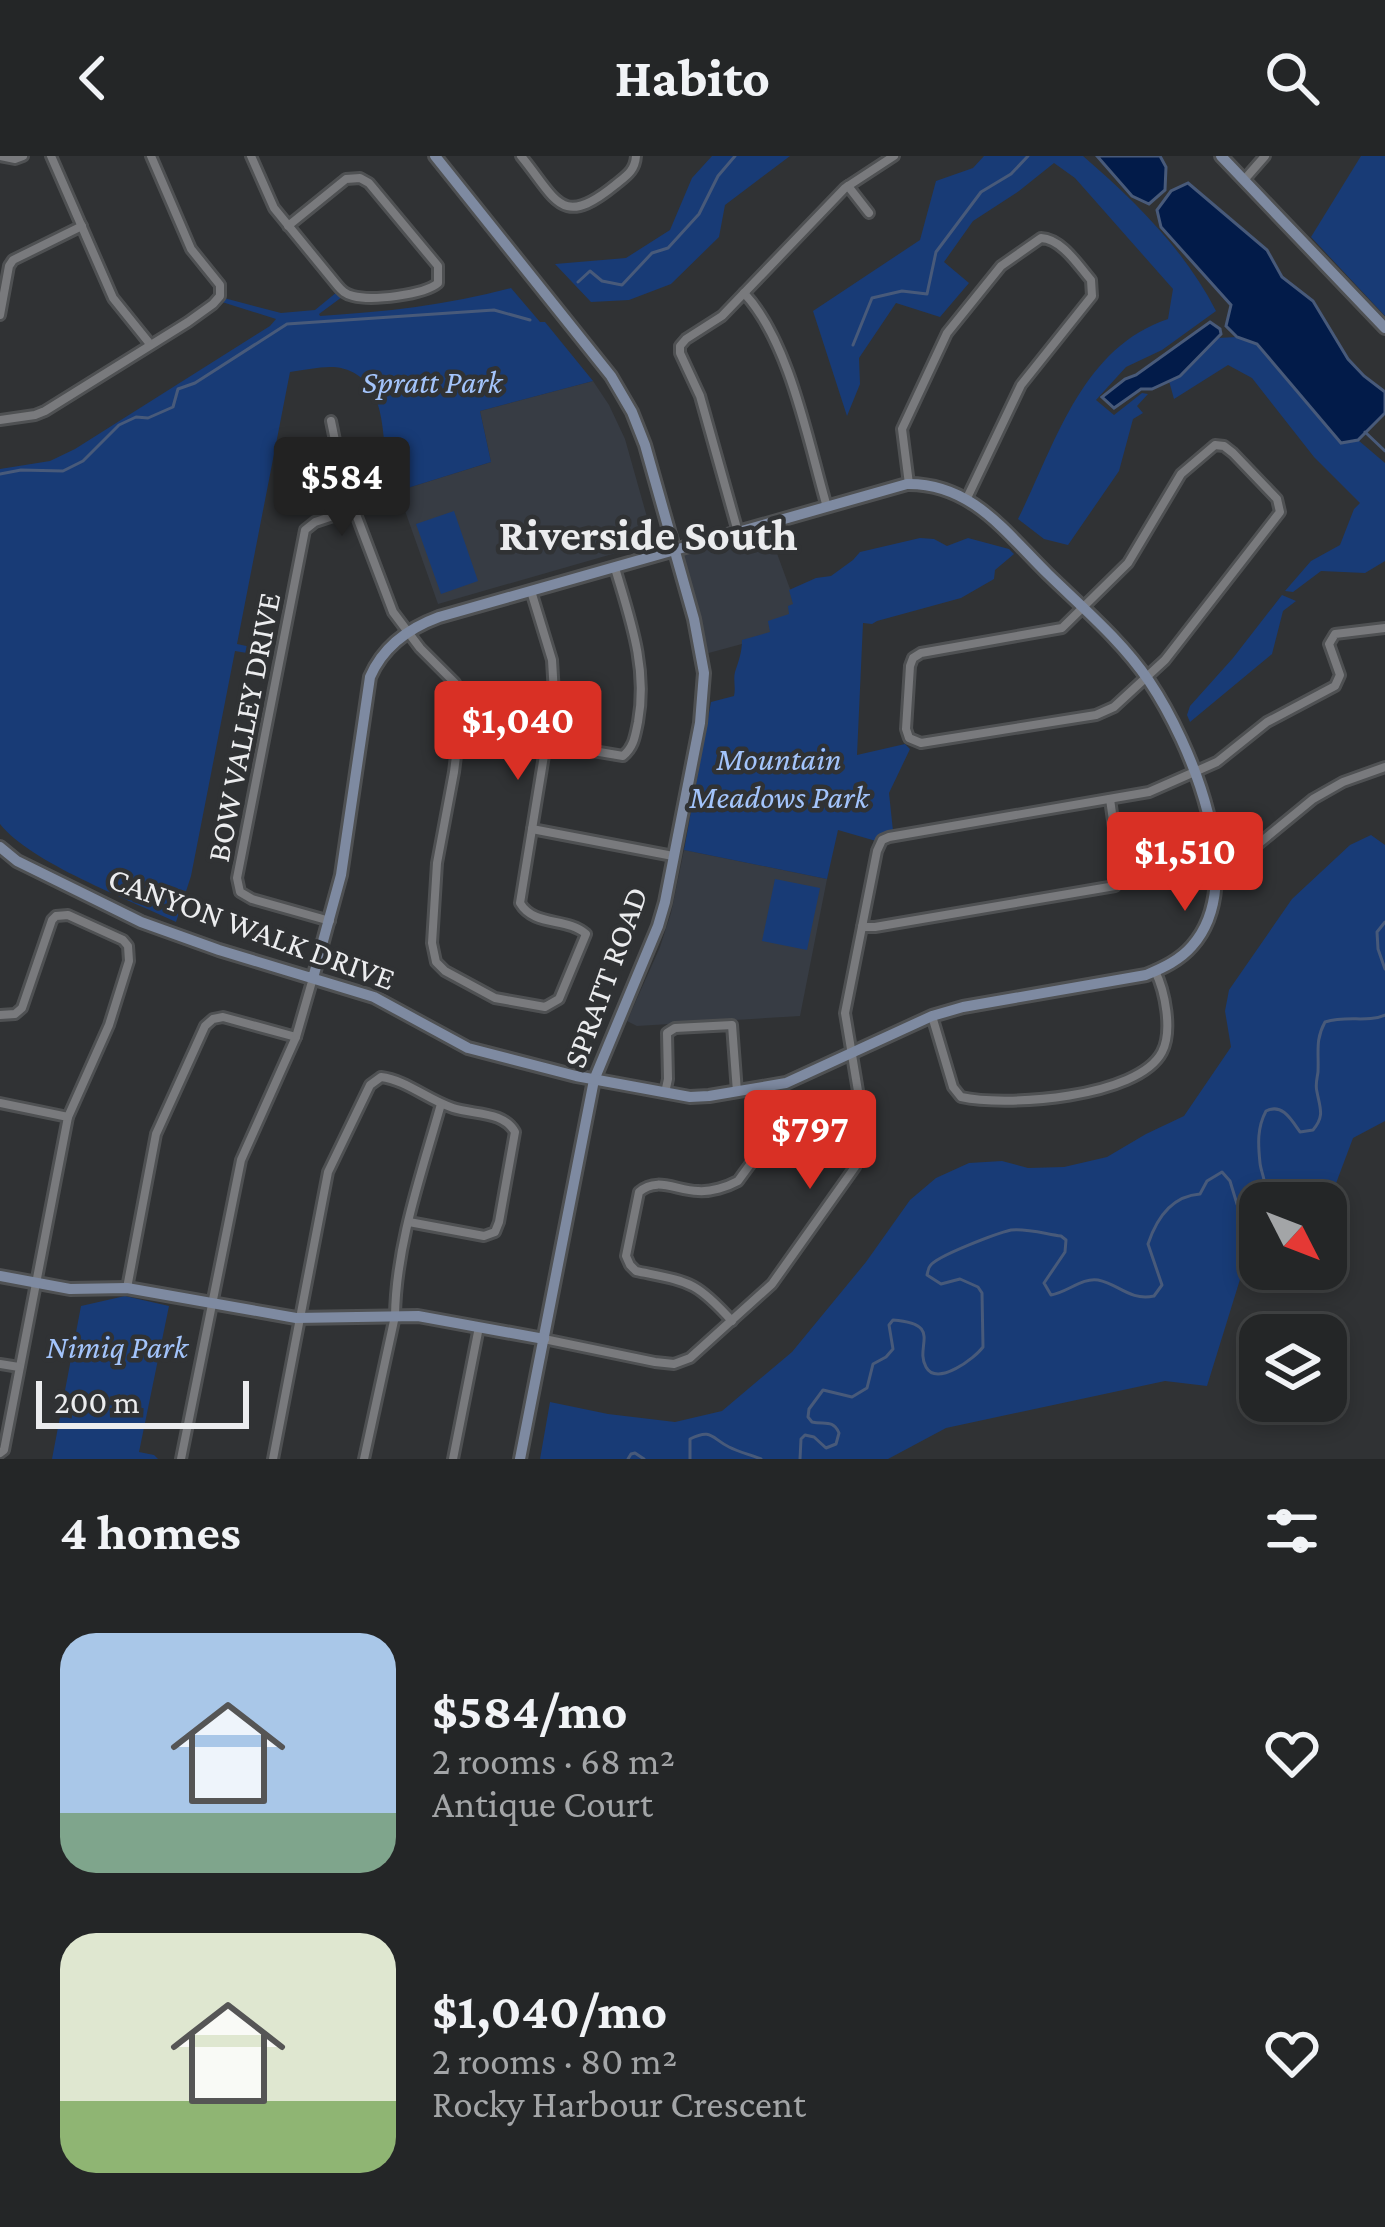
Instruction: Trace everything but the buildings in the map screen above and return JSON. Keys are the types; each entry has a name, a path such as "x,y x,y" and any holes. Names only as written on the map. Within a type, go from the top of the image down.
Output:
{"street":[{"path":"0,156 23,156"},
{"path":"51,156 113,298 151,345"},
{"path":"0,420 45,411 213,304 221,289 191,249 151,156"},
{"path":"251,156 270,202 288,226 337,285 348,294 413,294 438,283 438,266 370,183 360,178 346,179 288,226"},
{"name":"SPRATT ROAD","path":"435,156 622,393 641,432 675,551 700,643 704,683 658,926 599,1063 520,1459"},
{"path":"521,156 567,208 594,201 632,171 636,156"},
{"path":"739,532 700,396 680,350 686,339 722,316 848,185 894,156"},
{"path":"1221,156 1385,328"},
{"path":"1244,180 1265,156"},
{"path":"848,185 869,212"},
{"path":"0,315 13,260 82,226"},
{"path":"909,484 902,429 947,333 1001,266 1048,238 1091,280 1093,292 1021,385 967,498"},
{"path":"744,293 761,312 784,362 827,507"},
{"path":"331,422 354,509 390,607 455,682 463,700 436,863 434,957 445,971 496,998 545,1007 559,999 586,934 580,927 531,916 522,908 554,694 552,660 531,590"},
{"path":"1210,448 1229,448 1281,505 1278,517 1172,653 1114,707 1096,715 921,743 909,737 913,658 1058,631 1083,608 1128,563 1181,475 1210,448"},
{"name":"CANYON WALK DRIVE","path":"0,847 17,861 141,922 374,997 468,1048 595,1080 697,1097 767,1088 800,1078 932,1016 978,1003 1155,971 1184,953 1202,931 1214,897 1215,860 1195,773 1147,678 986,513 967,498 934,485 909,484 531,590 439,617 408,633"},
{"name":"BOW VALLEY DRIVE","path":"330,922 252,899 241,892 237,878 305,530 354,509"},
{"path":"546,743 617,756 632,748 642,692 641,665 615,568"},
{"path":"0,1276 70,1289 127,1288 300,1318 418,1316 674,1364 695,1355 772,1284 860,1156 861,1109 845,1013 878,851 885,838 1149,792 1195,773 1221,760 1267,722 1335,686 1340,675 1329,644 1335,634 1385,628"},
{"path":"182,1459 241,1160 296,1037 330,922 370,677 386,650 408,633"},
{"path":"1215,860 1245,855 1313,799 1385,766"},
{"path":"862,926 1115,886 1121,878 1110,799"},
{"path":"532,829 673,856"},
{"path":"0,1015 22,1008 56,916 68,915 128,946 109,1025 68,1117 0,1453"},
{"path":"932,1016 953,1088 962,1097 1069,1097 1141,1072 1162,1052 1166,1024 1162,985 1155,971"},
{"path":"127,1288 156,1134 205,1026 223,1017 296,1037"},
{"path":"665,1093 667,1033 675,1028 732,1025 737,1091"},
{"path":"273,1459 328,1172 370,1085 381,1077 392,1078 441,1104 504,1119 516,1136 495,1232 484,1236 409,1222"},
{"path":"732,1321 694,1285 636,1271 626,1256 643,1188 655,1184 702,1191 738,1181 770,1133 767,1088"},
{"path":"0,1102 68,1117"},
{"path":"364,1459 409,1222 441,1104"},
{"path":"453,1459 479,1327"},
{"path":"0,1364 19,1367"}],"shaded area":[{"path":"1097,156 1160,156 1166,167 1165,190 1149,204 1132,196"},
{"path":"1188,183 1267,250 1282,277 1313,301 1348,359 1385,392 1385,413 1358,440 1341,443 1257,344 1237,337 1226,326 1231,305 1161,227 1157,210 1171,191"},
{"path":"1210,322 1221,334 1180,376 1141,389 1114,408 1102,397 1125,379"},
{"path":"593,381 625,439 654,542 438,604 398,491 491,462 480,411"},
{"path":"768,529 797,608 794,616 775,635 705,654 679,553"},
{"path":"684,850 827,879 800,1016 637,1026 627,1021 660,947"}],"green space":[{"path":"712,156 790,156 725,205 719,237 671,284 629,300 591,302 555,264 626,258 670,230 692,178"},
{"path":"984,156 1083,156 1157,227 1216,311 1162,350 1126,367 1096,400 1114,415 1142,393 1148,394 1137,406 1143,413 1133,419 1119,471 1068,545 1044,539 1018,519 1074,402 1113,352 1168,319 1173,289 1075,178 1054,163 973,221 944,262 969,283 940,317 896,303 859,358 860,384 847,416 813,311 920,240 936,181 973,168"},
{"path":"1361,156 1385,156 1385,316 1311,237"},
{"name":"Spratt Park","path":"511,288 593,381 480,411 491,462 398,491 386,457 349,470 347,464 385,450 380,412 371,389 341,368 290,372 237,644 271,651 270,657 235,651 191,876 176,922 82,879 14,838 0,824 0,469 50,461 75,449 276,319 222,302 224,298 281,313 315,310 337,292 342,297 320,316 416,307"},
{"path":"1237,337 1257,344 1340,443 1358,440 1385,463 1385,561 1365,573 1321,571 1293,592 1285,591 1311,561 1340,545 1360,503 1314,457 1252,378 1228,365 1174,399 1169,381 1181,376 1217,338"},
{"path":"454,511 478,581 441,594 416,524"},
{"name":"Mountain Meadows Park","path":"920,538 947,546 968,538 1014,554 995,570 994,579 961,598 863,623 857,755 905,744 910,749 889,793 893,831 876,841 838,830 827,879 684,850 711,702 734,696 742,640 770,632 768,621 789,614 788,606 793,604 789,590 831,576 860,552"},
{"path":"1282,595 1296,601 1283,611 1272,654 1190,722 1190,706"},
{"path":"1371,835 1385,845 1385,1121 1353,1138 1336,1182 1239,1182 1239,1283 1207,1386 1165,1381 946,1428 888,1459 540,1459 550,1402 675,1422 722,1411 792,1352 910,1200 936,1178 969,1163 1064,1167 1107,1157 1184,1116 1231,1047 1225,1011 1229,990 1292,899 1350,845"},
{"path":"775,879 820,888 807,950 762,941"},
{"name":"Nimiq Park","path":"125,1296 169,1306 139,1452 158,1459 52,1459 81,1306"}],"waterway":[{"path":"578,282 590,271 602,281 622,285 652,253 668,248 699,214 718,176 735,156"},
{"path":"853,345 872,298 902,291 927,294 936,252 981,192 1011,174 1028,156"},
{"path":"0,474 63,471 83,461 119,425 173,407 178,389 287,324 494,310 530,320"},
{"path":"1365,432 1385,451"},
{"path":"1385,922 1377,932 1385,969"},
{"path":"800,1459 805,1435 826,1448 836,1444 837,1429 812,1422 809,1409 823,1390 852,1397 867,1388 873,1364 893,1349 889,1325 893,1320 909,1322 923,1331 923,1359 931,1372 956,1369 983,1347 978,1287 960,1279 941,1284 927,1275 929,1267 955,1251 1011,1230 1061,1236 1066,1240 1065,1252 1044,1283 1051,1295 1092,1280 1138,1296 1154,1296 1162,1285 1148,1244 1167,1210 1181,1199 1200,1194 1207,1181 1222,1172 1237,1204 1247,1207 1258,1200 1265,1186 1259,1143 1266,1111 1281,1111 1300,1132 1313,1130 1319,1120 1318,1046 1325,1022 1385,1015"},
{"path":"690,1459 690,1439 707,1434 761,1459"},
{"path":"628,1459 635,1453 644,1459"}],"district":[{"name":"Riverside South","path":"648,535"}]}
